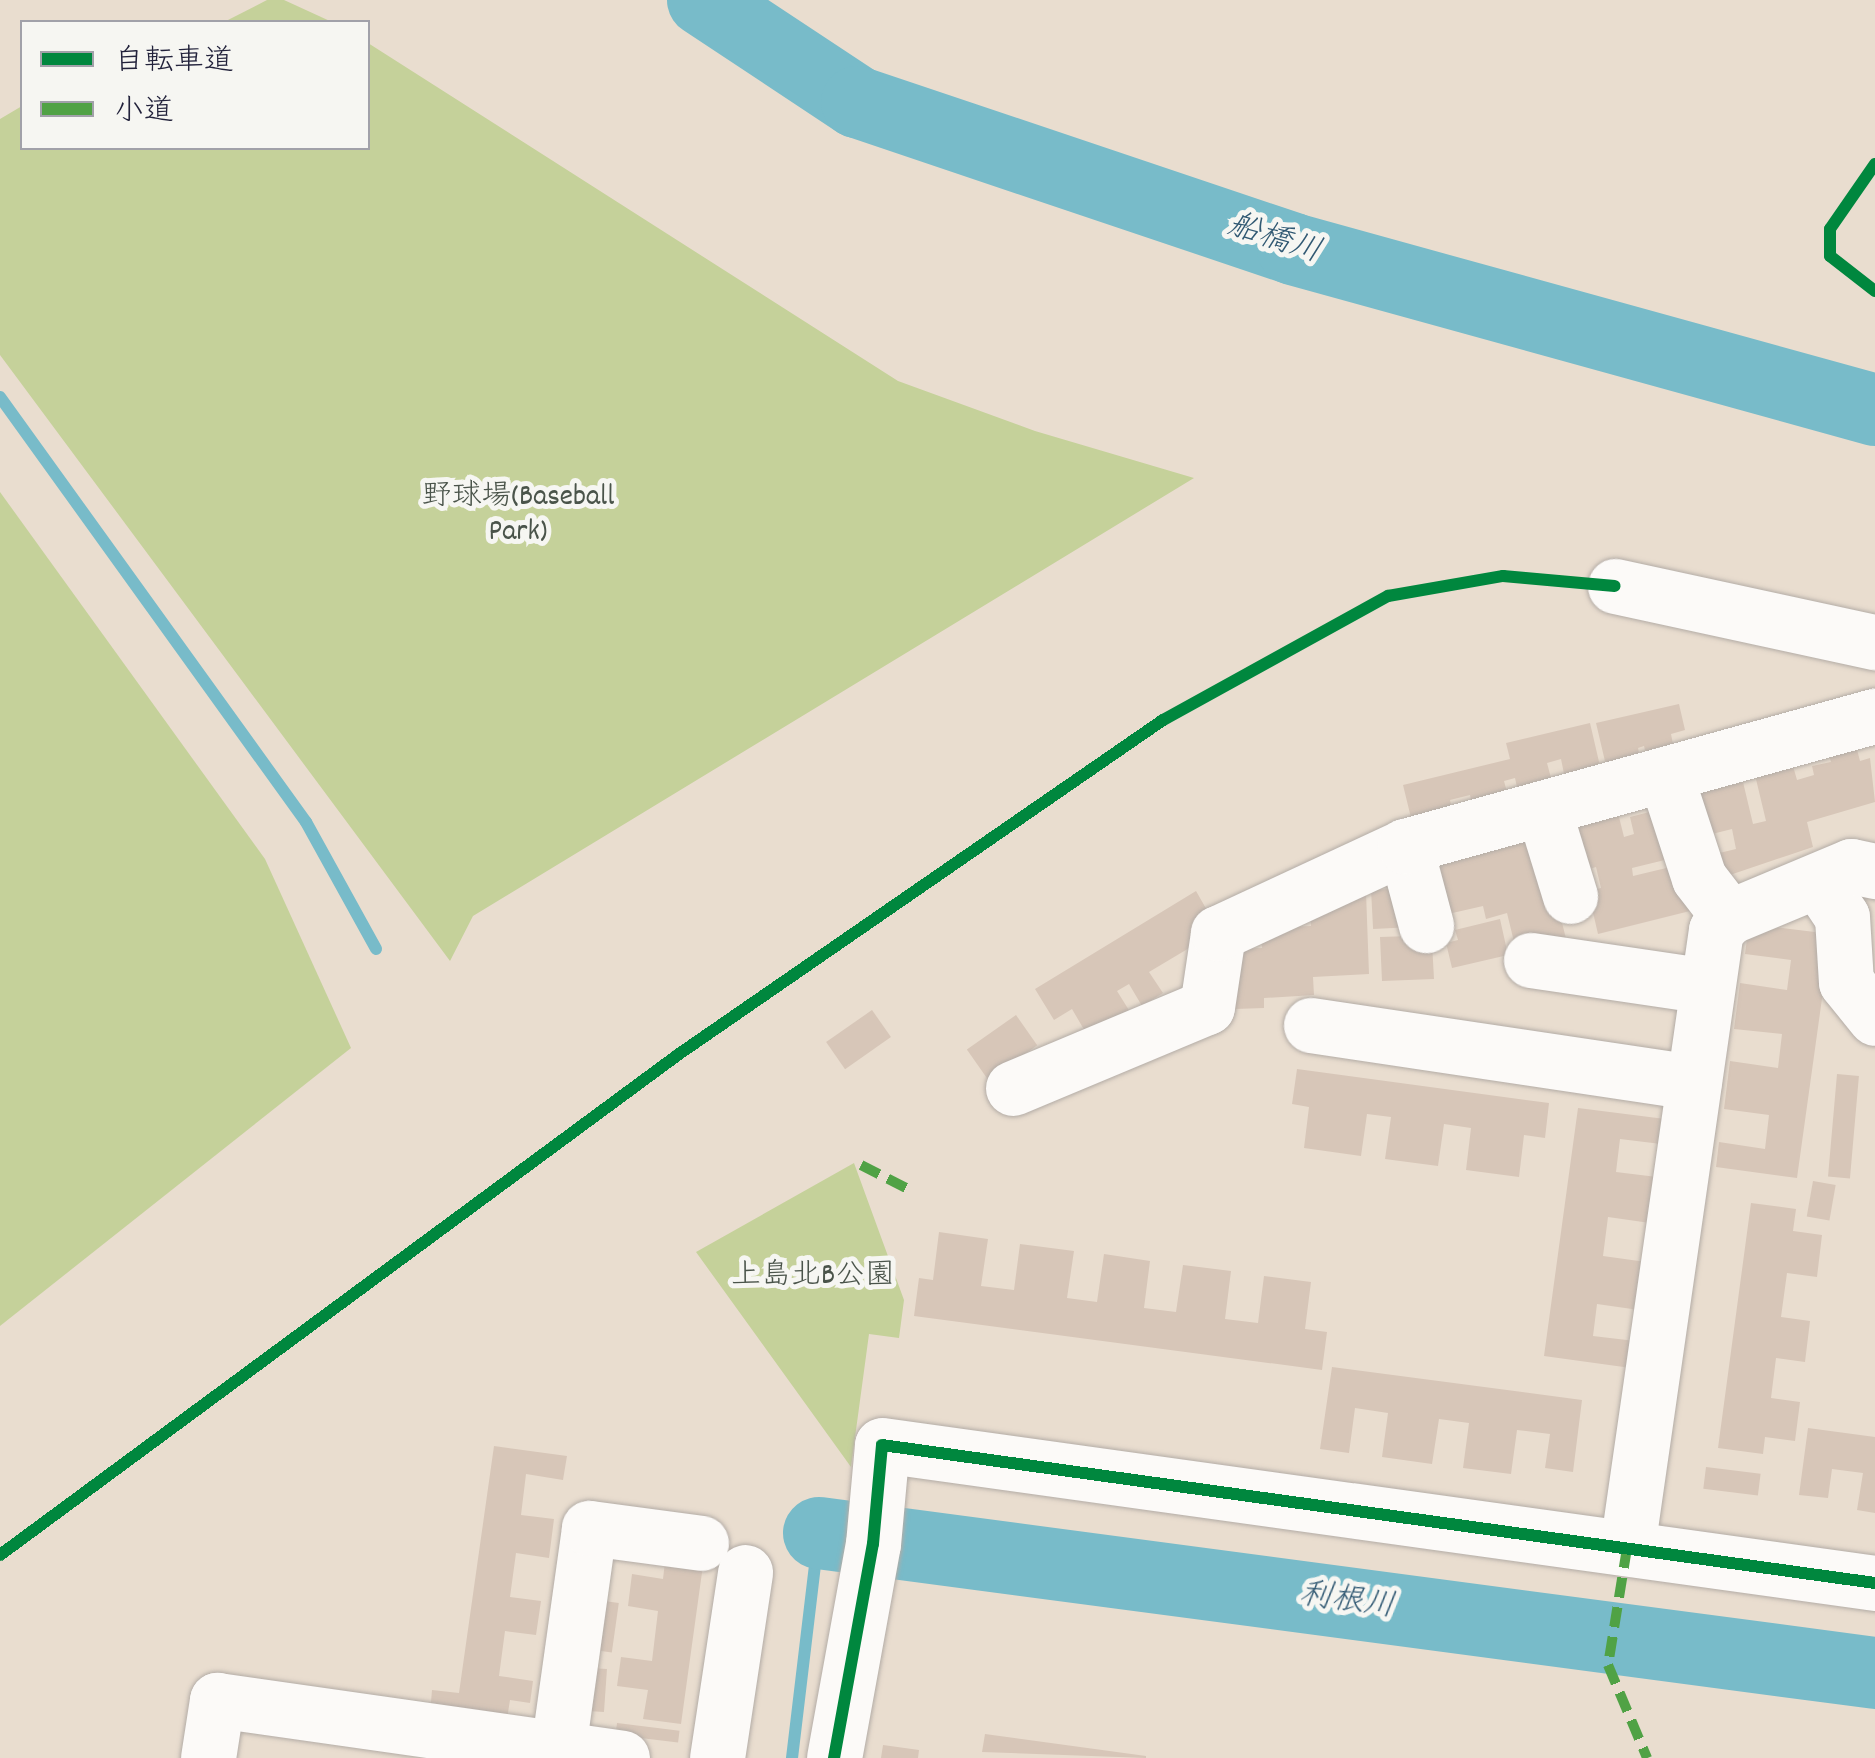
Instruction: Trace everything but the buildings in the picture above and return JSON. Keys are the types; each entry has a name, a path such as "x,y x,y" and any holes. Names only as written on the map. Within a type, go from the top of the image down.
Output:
{"street":[{"path":"1615,586 1875,642"},
{"path":"1013,1088 1207,1006 1218,933 1405,846 1875,716"},
{"path":"1665,774 1700,878 1729,917"},
{"path":"1543,808 1570,896"},
{"path":"1405,846 1426,926"},
{"path":"1626,1548 1716,930 1729,917 1852,866 1875,871"},
{"path":"1818,881 1842,917 1846,982 1875,1018"},
{"path":"1530,960 1707,986"},
{"path":"1311,1026 1694,1082"},
{"path":"834,1758 877,1519 882,1446 1875,1583"},
{"path":"558,1749 590,1528 723,1558 716,1758"},
{"path":"208,1758 217,1700 622,1758"}],"green space":[{"path":"267,0 284,0 328,20 228,20"},
{"name":"野球場(Baseball Park)","path":"370,44 898,381 1035,431 1194,478 473,916 450,961 0,355 0,119 20,107 20,150 370,150"},
{"path":"0,492 265,859 351,1048 0,1326"},
{"name":"上島北B公園","path":"854,1163 904,1300 899,1338 869,1334 851,1467 696,1252"}],"waterway":[{"name":"船橋川","path":"703,0 857,102 1293,249 1875,410"},
{"path":"0,397 306,822 376,949"},
{"path":"792,1758 819,1533"},
{"name":"利根川","path":"819,1533 1875,1673"}],"marked path":[{"path":"861,1165 910,1190"},
{"path":"1627,1548 1608,1665 1647,1758"}],"cycle path":[{"path":"1875,164 1830,229 1830,256 1875,291"},
{"path":"0,1555 679,1054 1163,720 1388,596 1503,576 1615,586"},
{"path":"834,1758 873,1544 882,1445 1875,1583"}]}
